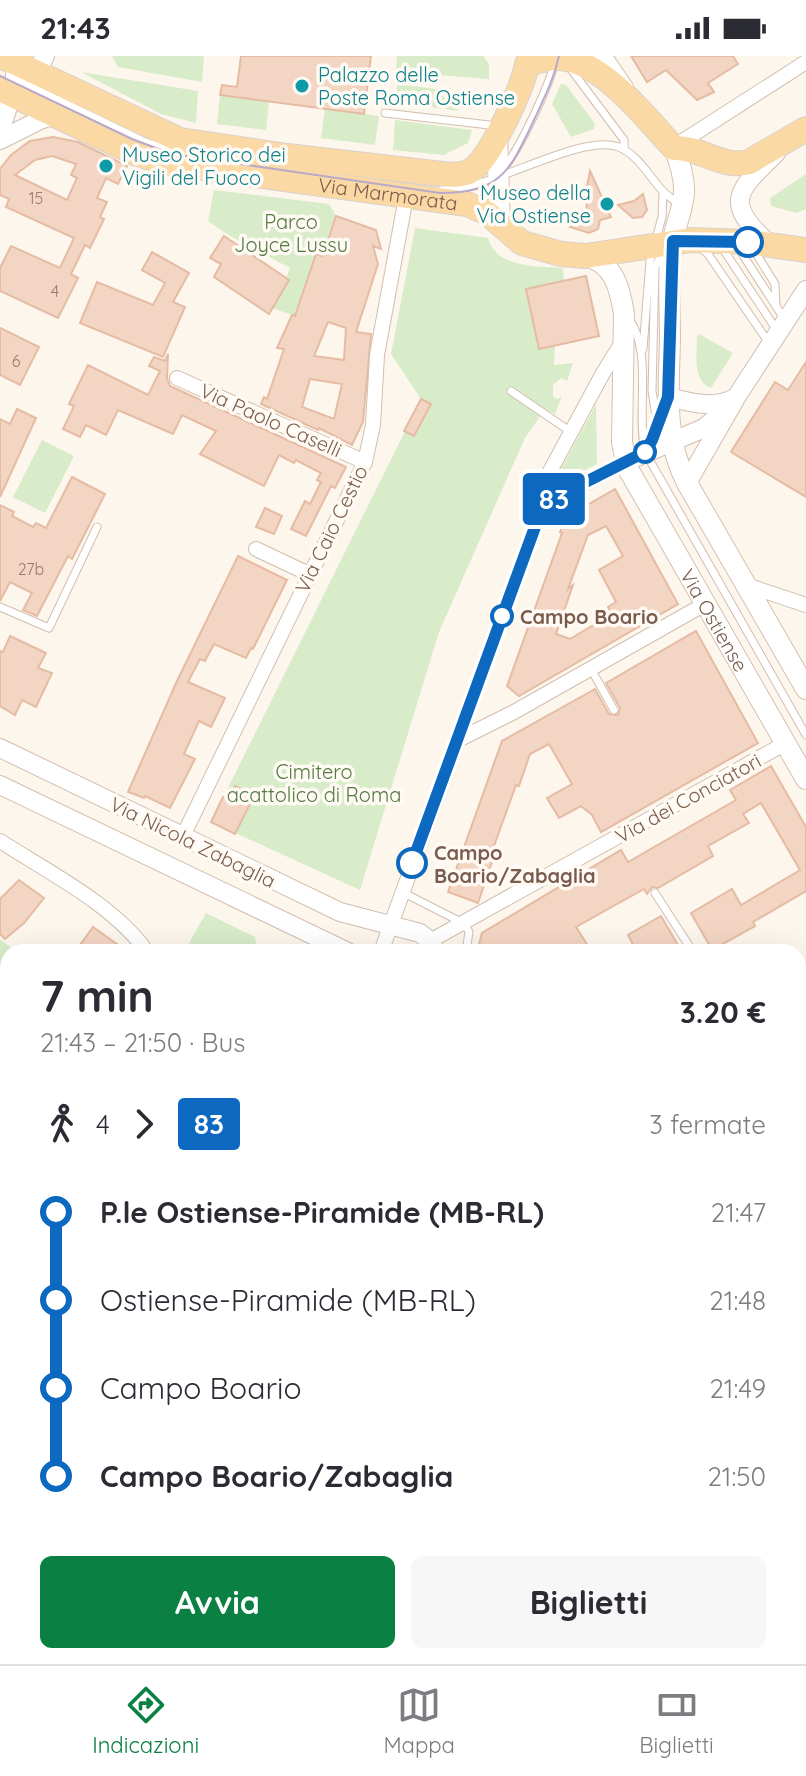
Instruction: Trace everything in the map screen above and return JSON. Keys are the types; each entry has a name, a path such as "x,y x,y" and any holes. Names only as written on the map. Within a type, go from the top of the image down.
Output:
{"main road":[{"path":"601,56 631,101 674,148 685,179 684,205 673,241 668,397 677,460 687,483 806,689"},
{"path":"528,60 560,57 592,70 631,101"},
{"name":"Via Marmorata","path":"17,79 170,137 274,154 458,175 476,167 499,131 528,60"},
{"name":"Via Marmorata","path":"17,79 55,115 137,154 166,163 475,207 487,213 522,243 561,254 586,256 673,241 742,242 806,250"},
{"path":"499,131 490,180 500,226"},
{"path":"674,148 696,149 722,162 739,164 757,158 799,133"},
{"path":"586,256 597,259 612,272 624,314 622,442 625,462"},
{"name":"Via Ostiense","path":"625,462 806,779"}],"street":[{"path":"674,148 806,62"},
{"path":"0,131 17,79"},
{"path":"0,140 55,115"},
{"path":"742,242 746,219 740,198 747,182 799,133"},
{"name":"Via Caio Cestio","path":"182,838 365,462 373,425 377,355 406,197"},
{"path":"687,483 777,326 806,290"},
{"path":"384,944 535,527 543,486 623,341"},
{"name":"Via Paolo Caselli","path":"177,378 365,462"},
{"path":"668,397 707,404 724,403 737,396"},
{"path":"539,509 645,452 711,424 737,396"},
{"path":"256,549 309,574"},
{"path":"746,585 806,605"},
{"path":"458,740 705,604"},
{"name":"Via dei Conciatori","path":"436,944 465,924 786,743"},
{"name":"Via Nicola Zabaglia","path":"0,748 182,838 349,915 414,931 430,944"},
{"name":"Via Nicola Zabaglia","path":"0,785 331,944"},
{"path":"0,841 101,907 123,924 140,944"}],"lane":[{"path":"490,180 515,153 560,57 624,140 624,149 663,193 684,205"},
{"path":"17,79 145,142 174,151 229,160"},
{"path":"385,113 499,131"},
{"path":"145,142 170,137"},
{"name":"Via Marmorata","path":"439,189 465,188 587,146 609,145 624,149"},
{"path":"663,193 662,217 673,241 708,254 777,326"},
{"path":"645,452 641,417 647,283 673,241"},
{"path":"672,440 659,421 652,397 655,267 662,252 673,241"},
{"path":"742,242 777,326"},
{"path":"742,242 777,326"},
{"path":"742,242 775,284 777,326"},
{"path":"624,314 634,325 642,352"},
{"path":"511,391 571,432"},
{"path":"645,452 668,397"},
{"name":"Via Ostiense","path":"645,452 806,735"},
{"path":"0,607 49,628 97,527"},
{"path":"591,669 614,710"},
{"path":"402,892 465,924 469,932 467,944"},
{"path":"655,893 688,944"}],"green space":[{"path":"112,56 204,56 202,82 118,67"},
{"path":"397,56 483,56 489,64 489,79 396,72"},
{"path":"81,72 198,91 196,123 161,114"},
{"path":"397,84 435,89 459,111 396,102"},
{"path":"561,84 566,85 595,124 594,129 571,137 552,104"},
{"path":"220,95 269,102 266,130 217,124"},
{"path":"325,108 379,116 375,145 321,138"},
{"path":"395,120 472,130 468,143 444,155 393,150"},
{"path":"806,174 806,209 797,213 771,206 770,198"},
{"name":"Parco Joyce Lussu","path":"214,190 329,204 336,216 323,256 316,254 295,316 272,308 289,280 286,278 290,268 208,221"},
{"name":"Cimitero acattolico di Roma","path":"415,228 488,238 493,248 509,261 563,268 564,281 526,290 539,349 555,346 554,365 573,363 567,381 561,378 553,385 553,397 558,399 562,396 555,414 545,409 525,438 439,632 360,890 211,822 421,399 391,354"},
{"path":"699,334 733,353 711,388 698,373"},
{"path":"596,405 597,464 555,485 553,483"},
{"path":"42,440 74,456 45,513 13,497"},
{"path":"206,913 255,937 256,944 189,944"}],"building":[{"name":"Palazzo delle Poste Roma Ostiense","path":"241,56 371,56 364,114 220,95 222,85 237,87"},
{"path":"631,56 733,56 738,64 708,83 714,92 697,100 666,70 647,82"},
{"path":"53,137 78,142 127,166 118,184 106,178 97,198 107,202 100,217 104,219 90,248 85,245 71,274 78,278 58,318 0,291 0,268 11,246 60,268 74,238 6,207 9,199 0,195 0,169 11,155 30,141","holes":["52,156 76,164 71,175 77,178 67,200 15,175 35,160"]},
{"path":"590,171 611,217 600,220 598,229 589,233 570,227 574,219 587,213 586,192"},
{"path":"643,194 647,210 642,217 633,218 618,205 634,201"},
{"path":"336,216 376,230 381,249 373,246 378,264 356,332 371,334 363,422 352,445 261,404 264,397 267,399 284,349 277,348 292,315 295,316 316,254 323,256","holes":["328,322 346,328 344,360 314,356","310,379 342,384 334,419 302,407"]},
{"path":"224,236 289,280 269,314 214,277 221,264 210,258"},
{"path":"152,252 189,273 173,302 185,307 163,357 80,323 97,282 153,305 165,283 142,270"},
{"path":"586,276 599,336 539,349 526,289"},
{"path":"0,328 39,347 20,385 0,375"},
{"path":"168,354 167,378 170,386 346,467 335,488 331,486 306,536 291,529 305,501 310,504 321,482 317,480 321,473 296,460 294,463 279,455 264,486 200,454 216,431 182,415 173,434 118,410 106,435 86,425 80,437 63,429 74,406 69,404 88,365 148,395 160,371 149,366 154,357 165,361"},
{"path":"806,362 806,497 731,452 775,382 788,390"},
{"path":"421,399 431,404 414,436 404,431"},
{"path":"17,409 36,418 0,497 0,419 10,424"},
{"path":"72,477 105,494 72,559 68,556 37,616 23,610 32,593 10,582 0,601 0,505 14,512 12,516 33,527 36,523 46,528"},
{"path":"615,489 678,604 519,696 507,686 566,517","holes":["606,526 623,556 599,570 616,602 608,607 612,614 570,639 556,634 573,585 568,589 588,535"]},
{"path":"265,508 282,516 274,534 256,527"},
{"path":"238,556 287,580 246,658 214,644 205,661 200,659 188,682 225,698 211,727 199,721 184,754 195,759 170,808 128,792 177,681"},
{"path":"696,631 758,743 601,832 592,815 581,806 559,818 547,798 572,784 549,744 530,754 519,786 516,785 490,857 493,859 478,903 448,892 502,741 595,689 609,714 618,715 620,708 606,683"},
{"path":"10,636 46,653 38,668 52,673 36,707 22,700 15,715 0,706 0,651 3,652"},
{"path":"771,766 806,827 806,891 753,922 755,926 723,944 709,944 691,913 732,889 741,905 800,870 761,803 743,814 749,823 708,846 713,856 658,888 652,887 647,894 644,889 576,927 587,944 479,944 482,933 621,850 628,862 736,800 730,790"},
{"path":"235,786 254,796 235,834 211,822 223,797 228,800"},
{"path":"19,880 44,898 24,923 5,939 0,934 0,899"},
{"path":"661,916 677,944 633,944 628,935"},
{"path":"93,927 117,944 81,944"}],"tram line":[{"path":"0,76 132,139 172,154 440,193 477,189 491,183 510,165 526,137 559,56"}],"bus line":[{"name":"83","path":"412,863 539,509 645,452 654,434 668,397 670,259 673,241 748,242"}],"place":[{"name":"Palazzo delle Poste Roma Ostiense","path":"302,86"},
{"name":"Museo Storico dei Vigili del Fuoco","path":"106,166"},
{"name":"Museo della Via Ostiense","path":"607,204"},
{"name":"Campo Boario","path":"502,616"},
{"name":"Campo Boario/Zabaglia","path":"412,863"}]}
